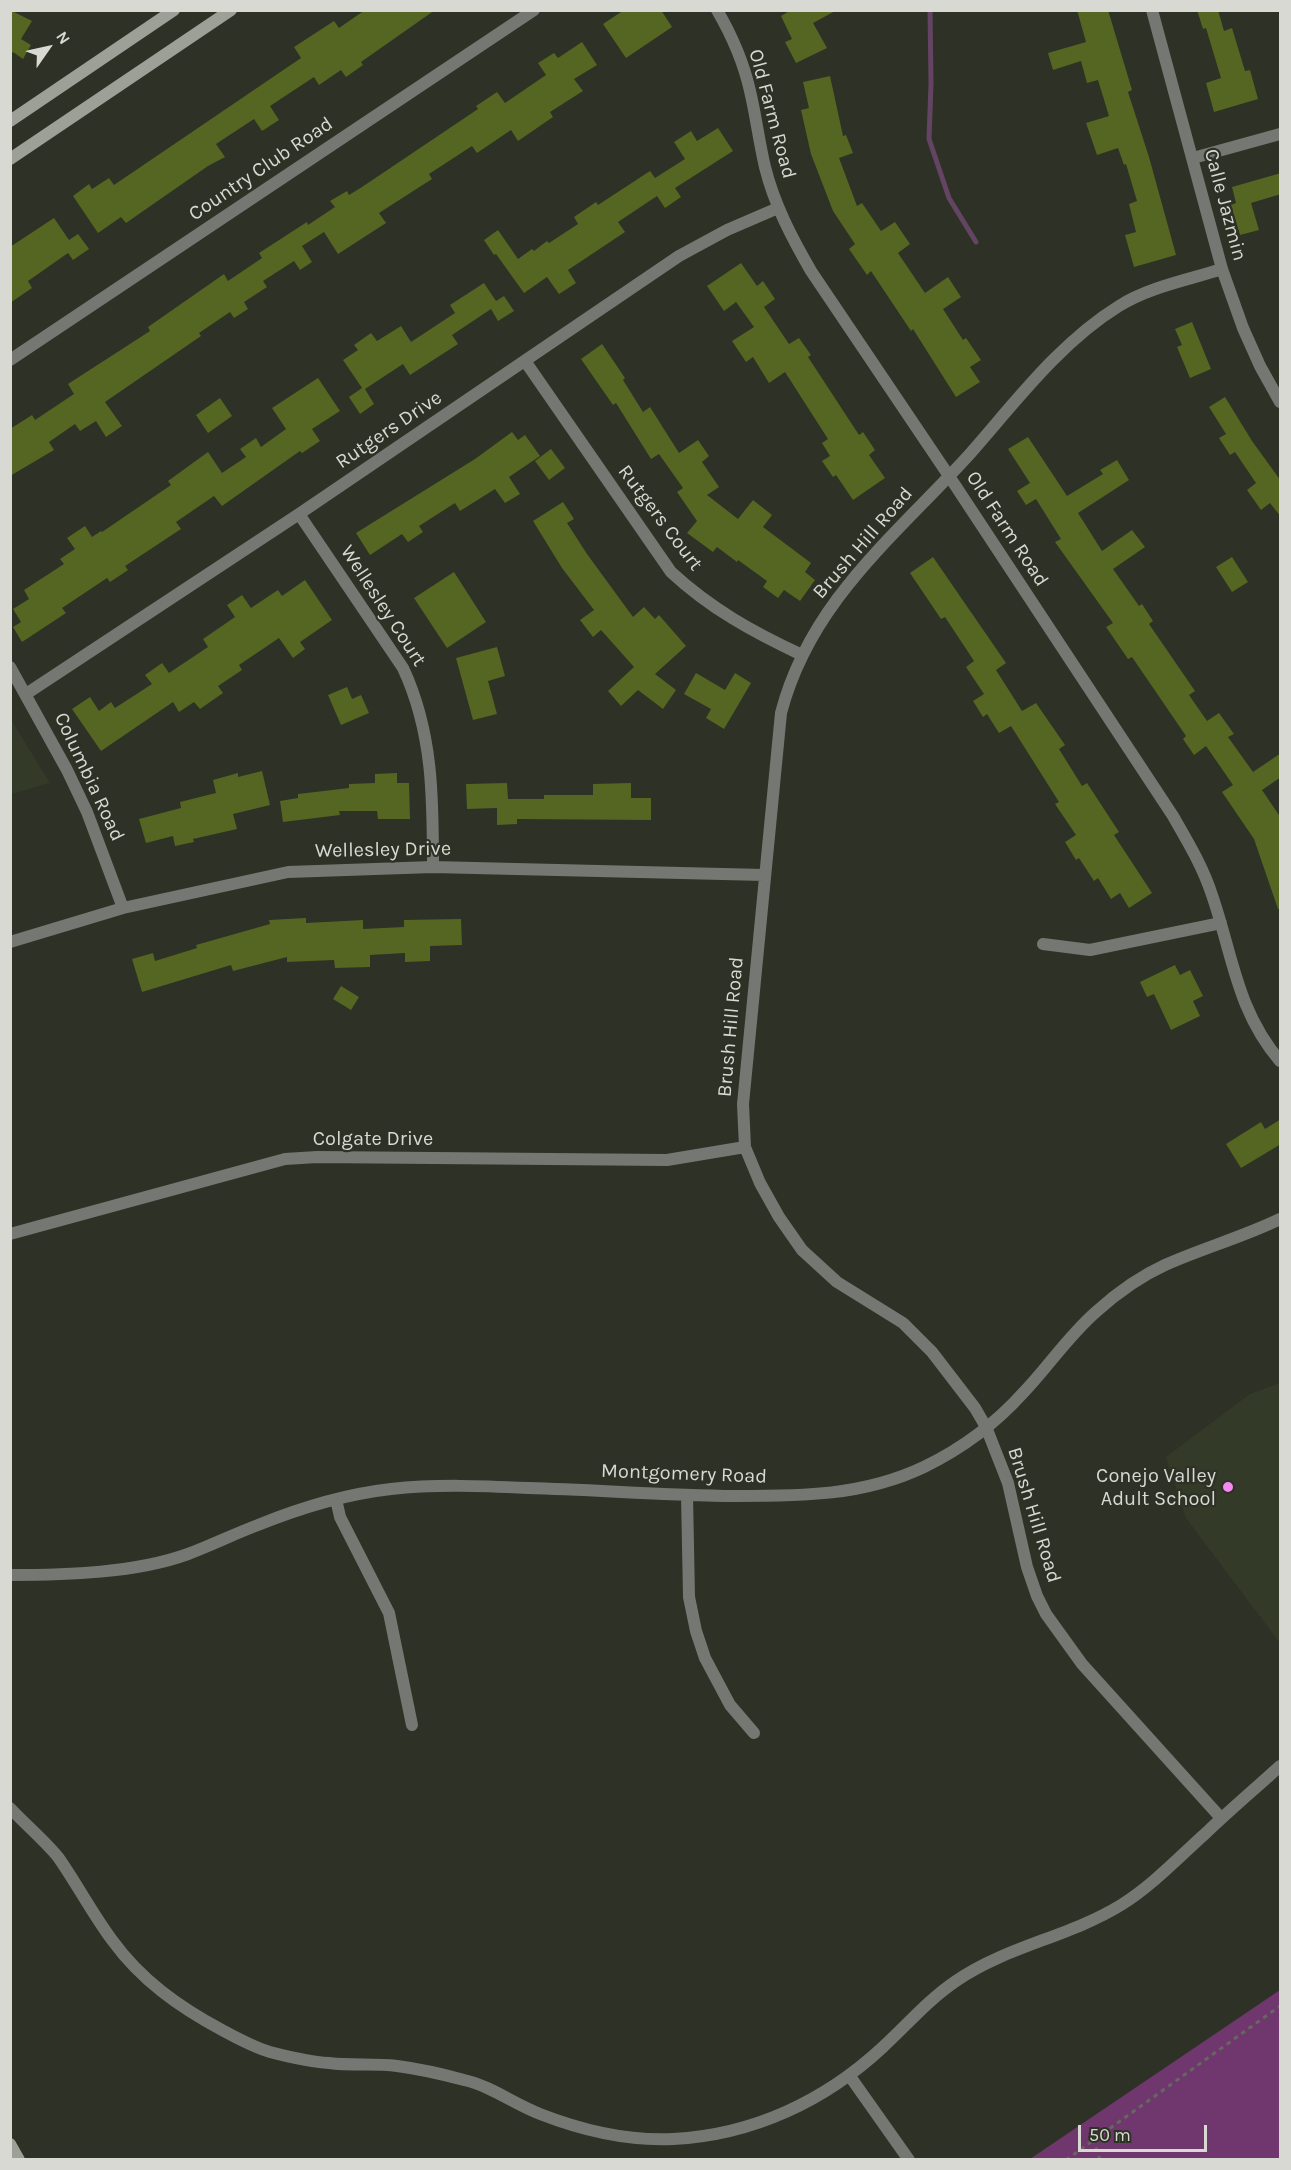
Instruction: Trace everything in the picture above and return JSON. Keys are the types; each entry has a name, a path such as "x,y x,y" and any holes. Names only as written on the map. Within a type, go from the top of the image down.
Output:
{"main road":[{"path":"10,121 174,10"},
{"path":"10,159 231,10"}],"street":[{"name":"Country Club Road","path":"10,360 534,10"},
{"name":"Old Farm Road","path":"717,10 738,56 749,88 765,169 778,208 811,271 1173,816 1204,874 1249,1014 1260,1036 1281,1061"},
{"name":"Calle Jazmin","path":"1152,10 1222,269 1255,357 1281,402"},
{"path":"1192,158 1281,134"},
{"name":"Rutgers Drive","path":"26,693 299,514 679,256 728,230 778,208"},
{"name":"Brush Hill Road","path":"1221,1818 1082,1664 1046,1614 1027,1567 1008,1483 986,1427 975,1408 932,1352 903,1323 837,1282 802,1250 769,1200 745,1147 744,1085 781,713 788,687 802,655 837,597 864,565 949,476 1062,351 1093,324 1121,304 1154,290 1222,269"},
{"name":"Rutgers Court","path":"525,362 671,573 697,596 726,616 759,635 802,655"},
{"name":"Wellesley Court","path":"299,514 403,668 414,691 430,762 433,867"},
{"name":"Columbia Road","path":"10,667 26,693 87,812 123,908"},
{"name":"Wellesley Drive","path":"10,942 123,908 288,872 433,867 764,875"},
{"path":"1043,944 1090,950 1221,923"},
{"name":"Colgate Drive","path":"10,1234 285,1159 317,1157 667,1160 745,1147"},
{"name":"Montgomery Road","path":"10,1575 143,1566 186,1554 262,1523 336,1499 390,1489 455,1485 687,1495 798,1496 856,1490 881,1484 924,1467 959,1448 986,1427 1023,1394 1069,1337 1098,1310 1136,1281 1163,1266 1259,1230 1281,1219"},
{"path":"687,1495 689,1597 696,1630 705,1658 730,1706 754,1733"},
{"path":"336,1499 340,1517 390,1613 412,1725"},
{"path":"10,1808 54,1852 111,1939 135,1969 183,2009 245,2043 266,2051 330,2064 395,2066 474,2082 538,2114 575,2126 649,2139 690,2137 745,2128 782,2115 819,2096 883,2047 927,2003 958,1980 999,1956 1095,1919 1121,1905 1153,1882 1281,1766"},
{"path":"849,2075 909,2160"}],"path":[{"path":"1066,2160 1281,2006"},
{"path":"1093,2139 1100,2160"}],"shaded area":[{"path":"10,718 50,783 10,794"},
{"name":"Conejo Valley Adult School","path":"1280,1383 1280,1643 1186,1518 1166,1457 1250,1394"},
{"path":"1280,1990 1280,2159 1030,2159"}],"building":[{"path":"10,10 32,21 21,39 31,45 23,59 13,52 10,56"},
{"path":"365,10 435,10 361,62 363,65 346,77 341,70 319,85 314,77 270,106 279,120 262,131 254,119 216,144 225,157 208,166 126,223 121,217 98,233 73,196 89,184 92,189 109,178 114,185 301,58 294,47 334,21 339,28"},
{"path":"624,10 661,10 672,27 626,58 603,24"},
{"path":"791,10 837,10 813,23 827,48 796,63 785,42 792,39 781,16"},
{"path":"1077,10 1108,10 1132,90 1128,92 1176,255 1134,267 1125,235 1136,232 1129,204 1137,201 1126,164 1124,165 1118,148 1097,155 1086,123 1109,116 1098,80 1087,83 1081,61 1053,70 1048,53 1086,42"},
{"path":"1197,10 1218,10 1224,31 1232,28 1245,71 1250,70 1258,99 1214,112 1206,83 1221,78 1206,28 1203,29"},
{"path":"582,42 597,65 574,79 583,91 550,112 553,117 518,141 511,130 477,153 472,146 429,174 432,179 379,213 386,223 338,254 324,232 302,246 312,262 300,270 294,261 263,281 267,287 244,302 248,309 234,318 230,312 199,333 201,336 105,402 122,426 106,437 96,421 80,431 75,424 49,442 54,450 10,476 10,429 32,415 35,420 74,394 68,384 150,331 148,327 224,274 228,281 262,258 259,253 335,207 330,201 347,191 349,195 362,187 478,109 476,106 497,92 505,103 546,75 538,63 554,53 558,58"},
{"path":"830,76 843,136 846,135 853,153 839,158 857,206 862,203 881,231 895,222 910,244 898,253 925,293 948,277 961,297 943,309 963,340 966,338 981,360 970,367 980,382 956,397 913,329 911,331 871,271 867,275 849,249 855,244 833,211 811,154 801,110 809,108 803,82"},
{"path":"718,128 733,151 675,188 681,197 665,208 657,196 618,222 625,232 568,270 576,283 559,294 547,277 524,293 484,240 498,230 518,259 578,224 574,217 596,202 598,205 650,171 655,178 685,159 674,142 691,131 697,141"},
{"path":"1281,173 1281,194 1251,203 1259,230 1240,235 1231,205 1236,203 1232,187"},
{"path":"54,218 69,240 78,234 89,249 73,260 68,253 28,281 32,288 10,303 10,247"},
{"path":"741,263 757,286 763,281 775,299 764,307 789,344 799,338 811,355 808,357 859,435 863,432 875,450 869,455 885,478 853,500 836,475 833,477 822,461 830,456 822,443 828,439 785,372 769,383 753,357 746,362 732,341 754,327 736,302 724,311 707,286"},
{"path":"484,283 496,301 504,296 514,311 498,321 491,309 452,335 458,344 410,375 403,364 365,389 374,404 360,414 349,397 362,388 343,360 358,350 354,345 371,333 377,341 401,326 411,342 455,313 450,305"},
{"path":"1192,322 1211,369 1190,378 1177,347 1182,345 1175,329"},
{"path":"602,344 625,378 623,380 643,412 650,407 679,453 698,440 709,456 702,462 719,487 707,495 738,519 753,500 772,515 763,527 811,563 805,572 815,580 800,601 784,590 778,598 763,587 767,581 738,560 737,562 717,547 713,552 687,533 697,521 677,492 683,488 659,454 651,459 616,403 613,405 581,359"},
{"path":"318,378 340,411 312,429 320,441 302,453 300,451 222,506 214,496 176,522 181,529 125,566 128,570 110,582 107,578 62,608 66,613 22,642 13,627 21,622 13,609 29,599 24,590 64,564 60,559 75,549 67,538 85,526 92,537 102,532 171,485 168,481 208,452 222,473 246,457 240,449 256,438 261,447 286,429 272,408"},
{"path":"1225,397 1252,441 1281,481 1281,517 1270,503 1261,510 1247,490 1256,483 1235,452 1230,455 1219,438 1226,434 1209,407"},
{"path":"220,398 232,416 208,433 196,415"},
{"path":"512,432 518,440 525,435 540,456 509,477 520,494 505,503 495,489 460,511 455,503 419,526 423,532 408,542 402,534 370,555 356,533 475,459"},
{"path":"1028,437 1067,496 1103,474 1100,470 1117,460 1129,480 1078,513 1102,551 1132,530 1145,547 1113,569 1139,606 1142,604 1153,621 1149,624 1195,691 1189,695 1207,721 1219,713 1234,734 1228,737 1253,772 1281,753 1281,777 1262,790 1281,818 1281,909 1278,909 1254,839 1222,792 1233,785 1206,746 1194,755 1183,739 1186,736 1132,657 1128,659 1106,627 1113,623 1055,542 1061,539 1036,499 1026,505 1017,491 1030,483 1008,449"},
{"path":"551,449 565,468 549,480 535,461"},
{"path":"563,502 574,519 567,523 633,617 644,607 655,619 659,615 686,646 655,674 676,690 663,709 638,690 621,706 608,691 634,667 601,630 593,637 580,620 594,610 562,568 533,521"},
{"path":"933,557 1006,663 996,670 1022,711 1036,703 1065,745 1059,749 1082,786 1087,783 1119,832 1114,835 1152,893 1129,908 1120,893 1111,899 1098,878 1094,881 1079,858 1076,860 1065,842 1076,835 1055,804 1059,802 1011,726 999,733 987,714 983,717 973,701 984,694 966,667 974,661 945,617 941,619 910,573"},
{"path":"1232,557 1248,582 1232,592 1216,567"},
{"path":"454,572 486,622 447,648 414,598"},
{"path":"305,580 332,620 300,642 305,649 293,658 279,638 239,665 242,670 218,686 223,693 200,709 194,702 179,712 173,702 101,751 72,709 90,697 99,711 111,702 115,708 152,684 145,675 162,663 169,673 208,647 203,639 235,617 227,605 242,595 251,608 278,590 282,596"},
{"path":"497,647 505,676 488,681 497,714 473,720 456,658"},
{"path":"696,673 725,690 735,673 751,683 724,729 706,718 711,709 684,694"},
{"path":"347,687 352,699 361,695 369,713 341,725 328,695"},
{"path":"262,771 270,805 233,814 237,829 193,839 194,842 175,846 173,836 146,843 139,819 181,808 180,802 216,793 213,780 238,773 238,777"},
{"path":"397,773 397,783 409,783 410,819 378,819 377,811 339,811 340,815 283,822 280,801 298,798 298,794 349,788 349,784 375,783 375,774"},
{"path":"507,783 508,799 544,799 544,795 593,795 593,784 631,783 631,798 651,798 651,820 517,819 517,824 497,825 497,808 467,809 466,784"},
{"path":"306,918 306,923 363,920 363,929 404,927 404,920 461,919 462,945 430,946 430,961 405,962 405,953 370,955 370,967 335,968 334,960 287,962 287,957 233,971 231,965 142,992 132,959 153,953 155,961 197,948 196,945 270,924 269,920"},
{"path":"1175,965 1180,975 1190,970 1203,996 1193,1001 1200,1016 1171,1030 1154,994 1147,997 1140,982"},
{"path":"341,986 359,997 351,1010 333,999"},
{"path":"1281,1119 1281,1144 1241,1168 1226,1144 1261,1122 1265,1129"}],"waterway":[{"path":"930,10 929,139 949,198 976,242"}],"place":[{"name":"Conejo Valley Adult School","path":"1228,1487"}]}
